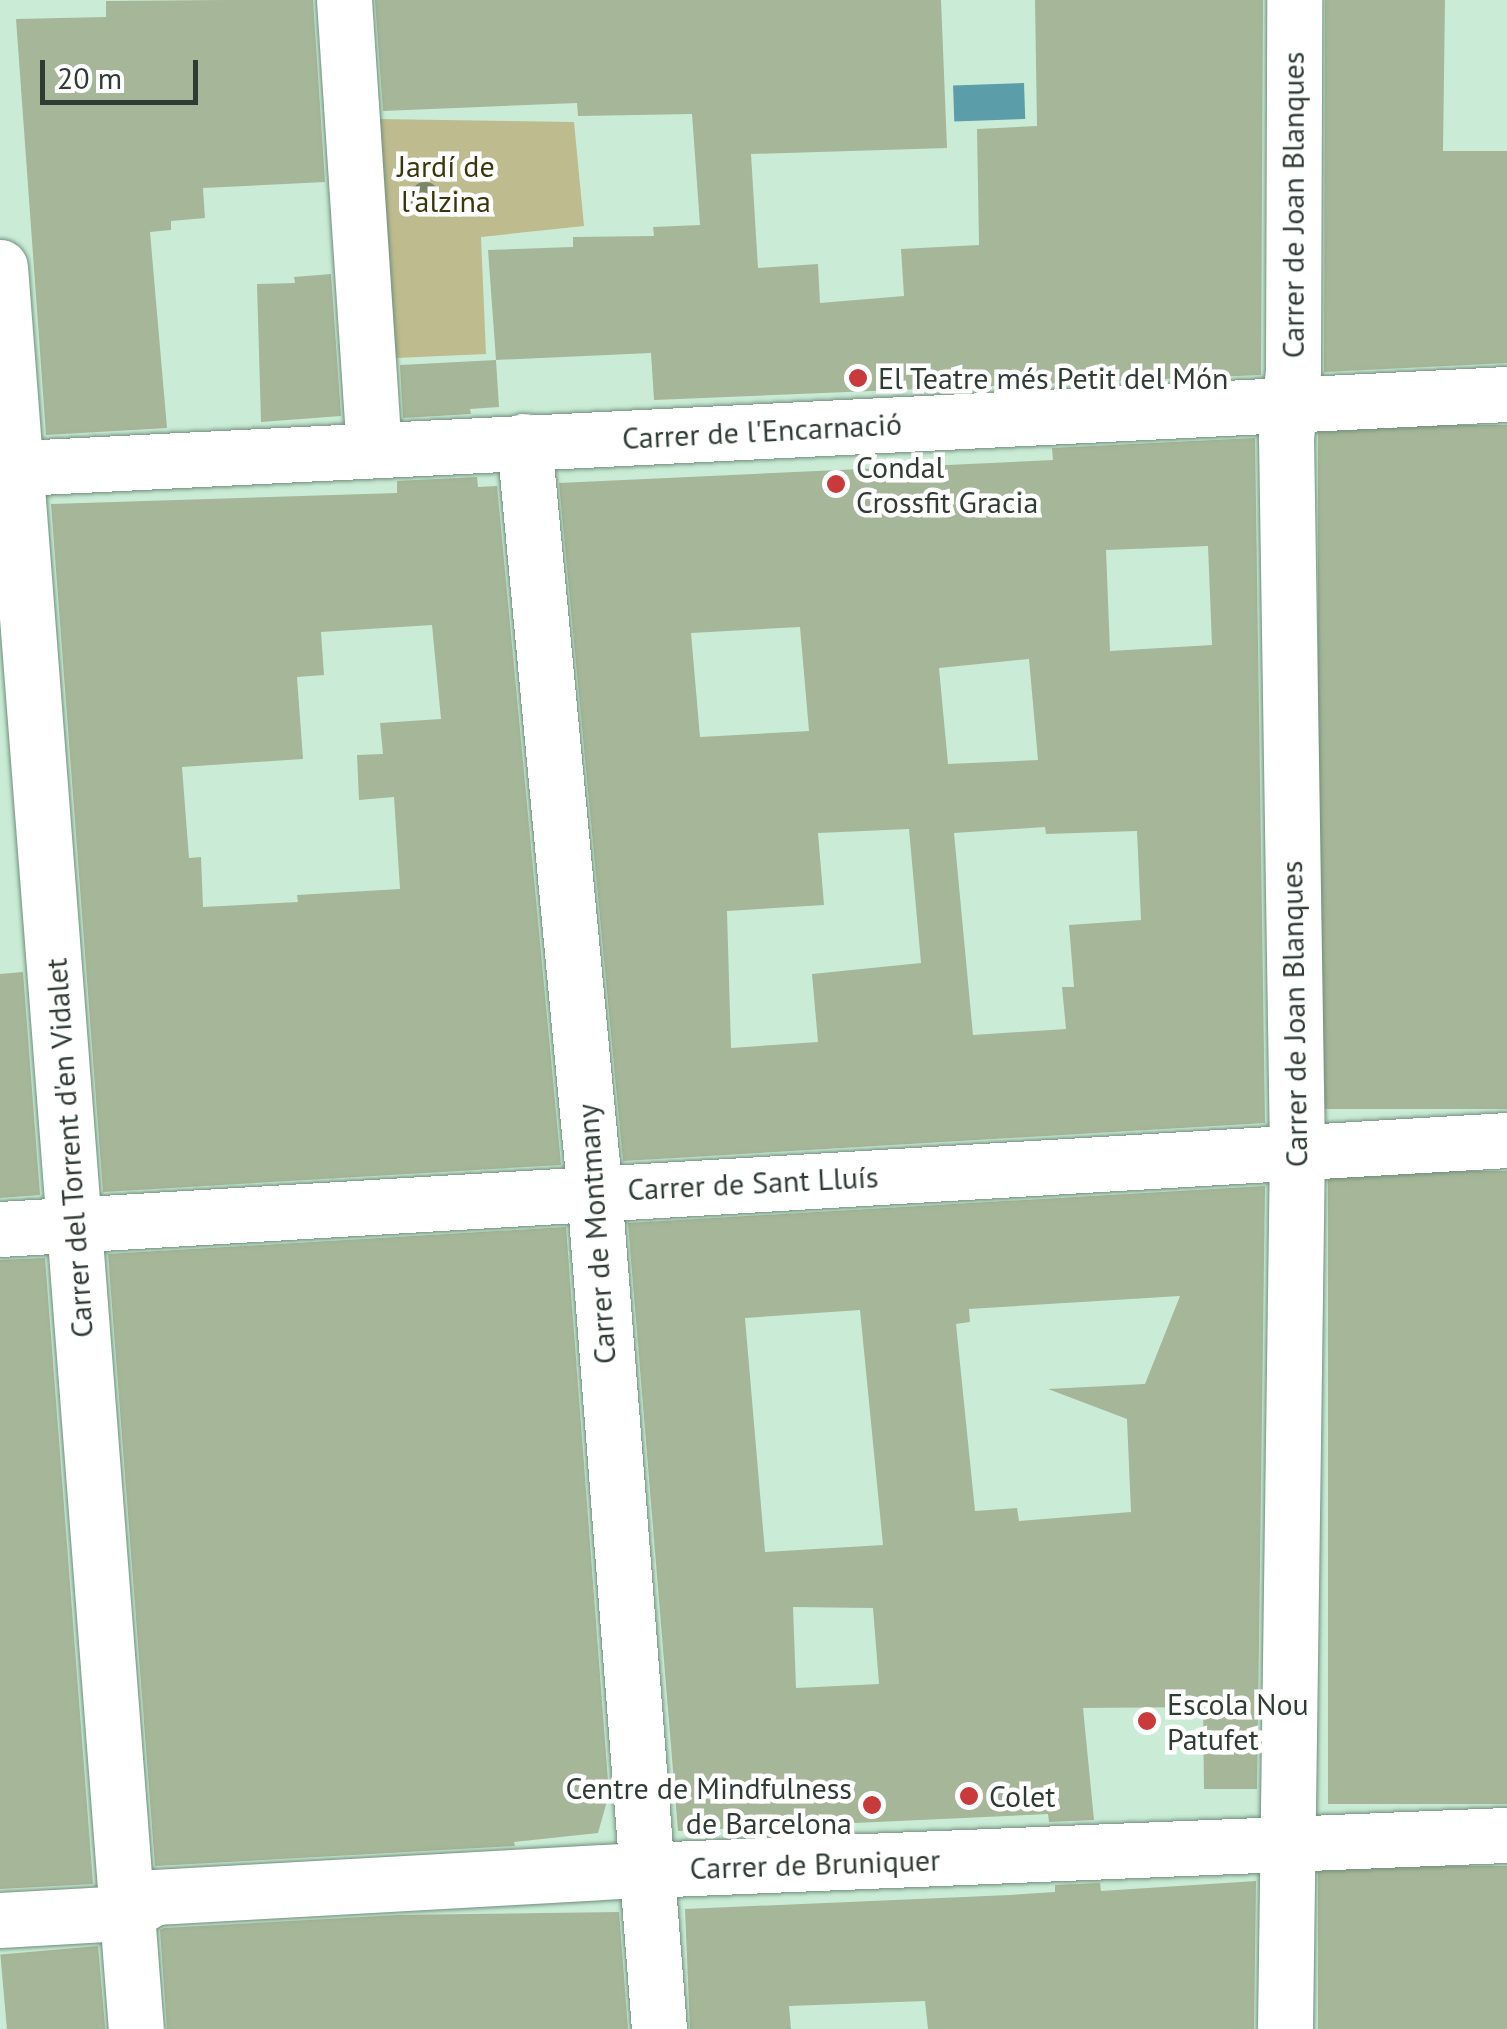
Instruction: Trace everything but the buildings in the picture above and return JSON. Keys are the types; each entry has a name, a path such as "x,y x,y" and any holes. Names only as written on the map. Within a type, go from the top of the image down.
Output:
{"street":[{"path":"344,0 374,448"},
{"name":"Carrer de Joan Blanques","path":"1285,2029 1297,1152 1286,438 1290,408 1294,0"},
{"name":"Carrer del Torrent d'en Vidalet","path":"0,267 8,469 74,1224 136,2029"},
{"name":"Carrer de l'Encarnació","path":"8,469 374,448 1290,408 1507,394"},
{"name":"Carrer de Montmany","path":"524,441 594,1192 660,2029"},
{"name":"Carrer de Sant Lluís","path":"0,1229 1507,1140"},
{"name":"Carrer de Bruniquer","path":"0,1920 127,1913 155,1897 645,1870 1507,1836"}],"green space":[{"name":"Jardí de l'alzina","path":"378,119 574,122 584,226 481,237 486,354 396,358"}],"water":[{"path":"1024,83 1025,119 954,121 953,85"}],"place":[{"name":"El Teatre més Petit del Món","path":"858,378"},
{"name":"Condal Crossfit Gracia","path":"836,484"},
{"name":"Escola Nou Patufet","path":"1147,1721"},
{"name":"Colet","path":"969,1796"},
{"name":"Centre de Mindfulness de Barcelona","path":"872,1805"}]}
